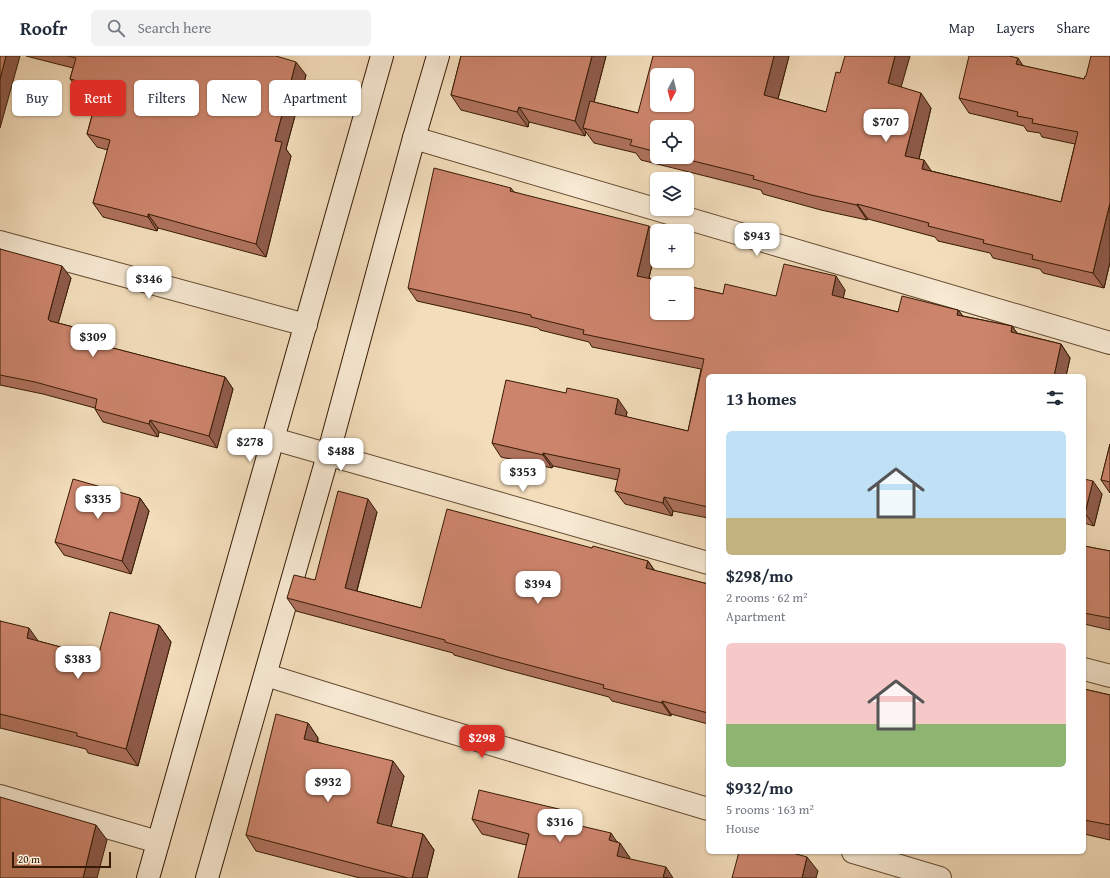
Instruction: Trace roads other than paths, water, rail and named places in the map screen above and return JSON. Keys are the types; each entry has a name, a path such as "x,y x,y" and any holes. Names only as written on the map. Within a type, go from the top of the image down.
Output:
{"street":[{"path":"148,878 382,56"},
{"path":"207,878 328,455 414,138 438,56"},
{"path":"414,138 1110,343"},
{"path":"0,242 306,325"},
{"path":"274,439 706,561"},
{"path":"1086,670 1110,676"},
{"path":"266,675 706,808"},
{"path":"0,796 158,842"},
{"path":"860,854 940,878"}]}
